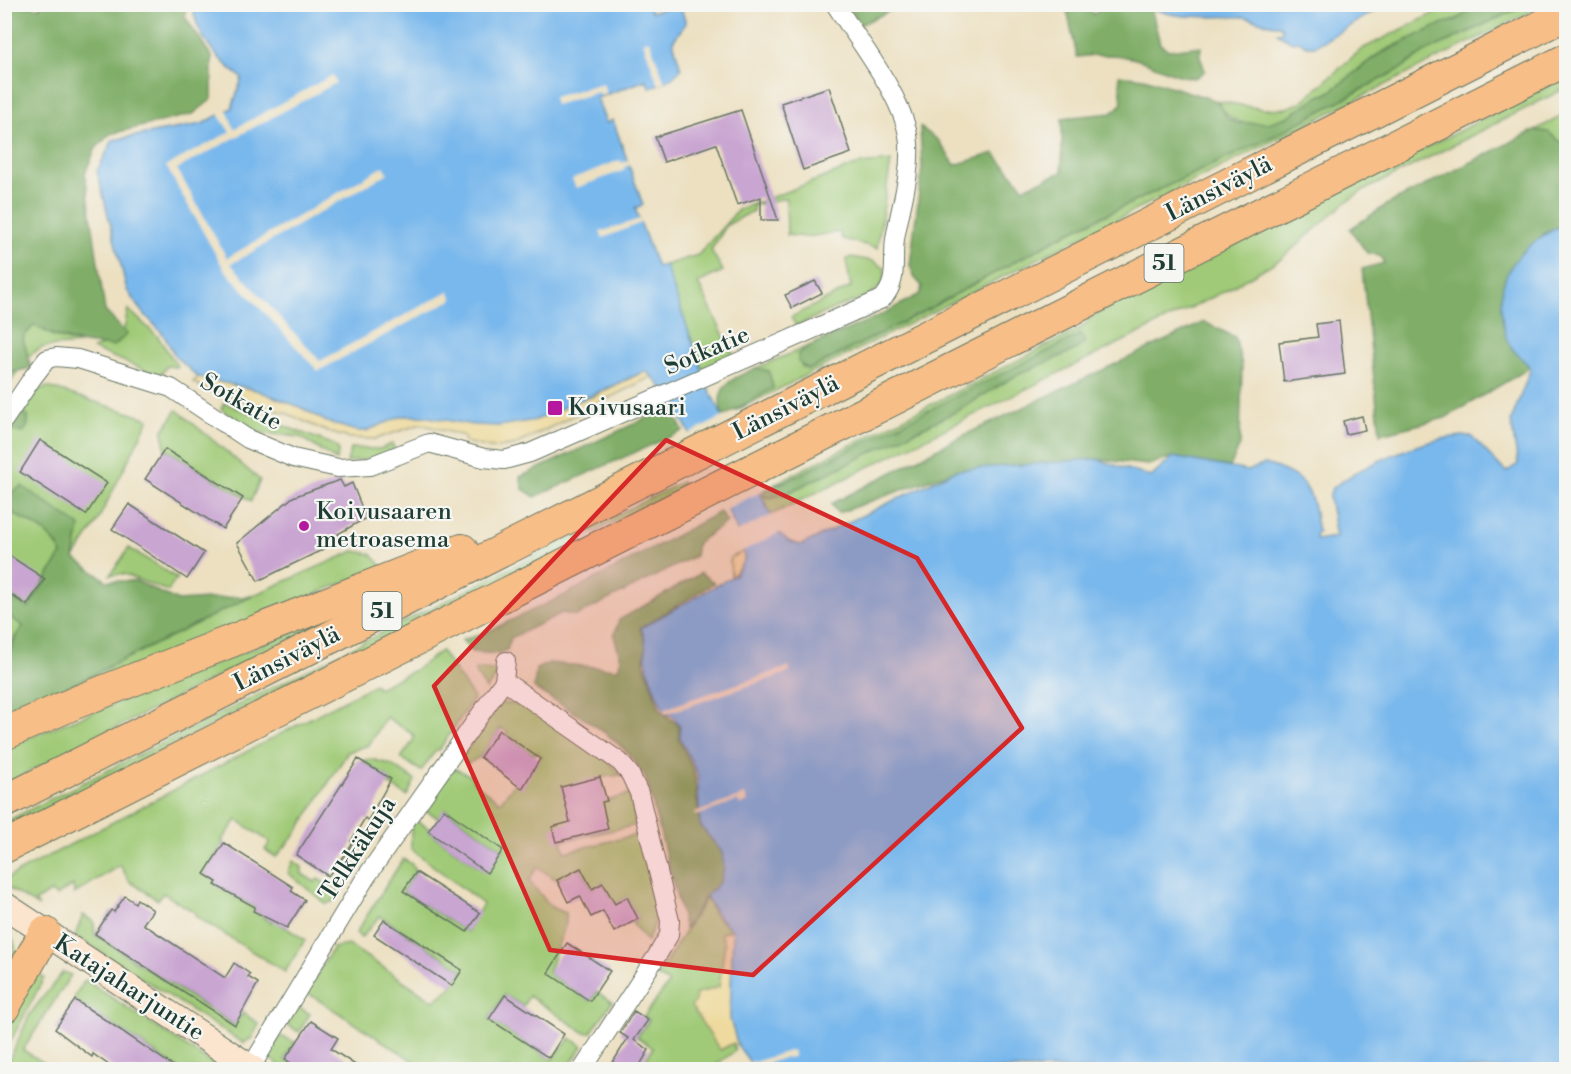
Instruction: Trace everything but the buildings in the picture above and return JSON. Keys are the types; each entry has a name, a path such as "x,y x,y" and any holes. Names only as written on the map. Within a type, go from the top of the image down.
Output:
{"highway":[{"name":"Länsiväylä","path":"4,802 1566,14"},
{"name":"Länsiväylä","path":"4,847 1566,60"},
{"path":"4,734 77,702 456,553 548,509 620,492"},
{"path":"4,1007 45,933"}],"street":[{"name":"Sotkatie","path":"4,420 33,376 47,360 68,356 171,388 248,439 294,458 341,468 370,466 429,442 484,458 504,460 530,453 707,378 882,299 893,283 895,241 908,165 906,123 889,88 835,4"},
{"name":"Telkkäkuja","path":"253,1068 366,877 504,681 506,661"},
{"path":"504,681 594,742 620,762 630,774 639,793 670,921 669,935 658,954 582,1070"},
{"name":"Katajaharjuntie","path":"4,906 253,1068"}],"highlighted area":[{"path":"666,440 917,558 1022,728 753,975 550,950 434,686"}],"green space":[{"path":"9,4 40,8 40,4 186,5 185,17 212,57 212,99 193,114 110,134 96,148 85,173 105,311 127,334 114,346 82,343 63,338 34,325 23,338 31,368 5,374 4,10"},
{"path":"1478,4 1526,5 1425,52 1400,69 1276,135 1069,232 927,310 808,370 798,361 798,354 809,346 879,316 920,294 922,286 915,278 910,265 922,168 920,127 938,140 955,165 994,153 1024,188 1062,172 1062,118 1112,113 1122,103 1119,75 1144,78 1217,101 1228,118 1237,123 1268,123 1287,117 1317,97 1327,94 1378,55 1443,23 1455,21"},
{"path":"848,5 902,5 860,25"},
{"path":"1076,5 1086,5 1093,14 1112,5 1151,7 1160,44 1169,50 1201,46 1200,56 1205,71 1195,78 1175,74 1126,57 1101,55 1077,57 1067,10"},
{"path":"1451,5 1478,5 1444,25 1379,54 1334,90 1279,121 1258,125 1239,122 1231,117 1217,101 1264,109 1286,108 1300,103 1362,49"},
{"path":"1526,5 1544,5 735,411 751,399 773,388 772,382 761,369 756,368 809,346 798,354 802,367 809,370 927,310 1069,232 1276,135 1400,69 1425,52"},
{"path":"1566,77 1566,88 1361,192 1346,202 1281,259 1225,291 771,515 762,496 769,498 785,494 959,410 1015,376 1075,350 1085,342 772,486 780,481 1080,329 1094,315"},
{"path":"1566,114 1566,146 1548,132 1535,130"},
{"path":"1535,130 1548,132 1566,146 1566,223 1543,234 1510,346 1531,367 1445,418 1380,434 1362,269 1384,263 1380,255 1367,253 1350,229 1388,204"},
{"path":"891,161 877,248 842,239 840,232 806,237 787,235 786,198 754,205 753,211 727,225 711,250 723,271 698,283 734,356 702,369 665,265 698,255 738,210 859,164"},
{"path":"851,257 873,261 885,268 881,285 868,296 796,326 791,317 851,287 846,260"},
{"path":"128,309 158,337 178,367 167,366 160,376 93,349 123,335"},
{"path":"1204,322 1235,337 1242,365 1240,445 1230,467 1173,457 1148,465 1096,459 957,470 838,513 831,504 956,439"},
{"path":"34,324 53,336 80,344 43,347 13,365 18,370 5,392 5,329"},
{"path":"1081,334 1085,342 1075,350 1015,376 959,410 785,494 769,498 760,492 791,479"},
{"path":"756,368 769,371 773,388 723,417 720,398 726,385"},
{"path":"48,387 149,419 95,526 74,558 80,526 13,514 42,530 62,554 28,608 5,593 4,442 39,389"},
{"path":"4,392 14,409 28,416 28,425 23,433 5,429"},
{"path":"224,403 334,445 339,450 336,460 300,437 254,432 221,409"},
{"path":"670,407 683,431 535,497 523,489 520,477"},
{"path":"177,410 260,480 251,501 165,449 163,430"},
{"path":"392,444 395,449 371,459 347,462 351,448 380,449"},
{"path":"682,482 684,487 5,829 5,822"},
{"path":"22,486 80,526 74,558 107,581 136,581 178,601 252,596 5,718 5,670 10,649 23,626 5,613 5,593 28,608 62,554 42,530 13,514 9,504 12,492"},
{"path":"720,512 727,522 697,543 695,556 576,616 562,613 511,638 507,650 497,654 472,652 462,640 482,634 567,594"},
{"path":"129,548 177,578 168,591 124,574 110,575"},
{"path":"354,551 371,554 383,567 15,714 252,596"},
{"path":"701,573 714,583 640,628 646,642 644,663 660,710 679,726 679,740 694,772 700,825 722,852 724,869 720,882 706,896 685,929 647,782 638,766 613,739 534,688 536,669 549,663 618,669 621,659 614,636 619,620"},
{"path":"5,613 23,626 12,641 5,660"},
{"path":"343,613 5,784 5,747"},
{"path":"441,651 474,698 439,750 436,750 421,771 401,758 413,741 414,735 386,717 369,745 348,752 295,835 276,857 265,850 270,842 237,820 222,840 224,843 204,874 217,882 215,885 255,907 254,911 271,922 273,919 305,940 285,972 195,916 196,913 163,893 158,900 129,881 120,865 74,894 73,885 56,896 51,892 35,901 39,907 5,886 5,879 375,684 378,688 415,670"},
{"path":"476,669 499,673 486,689 475,672"},
{"path":"500,703 524,705 604,758 622,775 601,777 606,801 630,794 637,825 562,841 565,852 640,834 657,909 655,923 647,941 632,923 638,919 627,898 615,904 603,883 592,889 581,868 557,880 537,867 529,881 551,907 566,913 566,923 548,973 590,1001 597,992 612,1002 591,1033 585,1033 529,996 523,1006 504,995 489,1019 552,1060 570,1038 583,1046 567,1069 426,1069 306,992 333,948 349,945 434,1001 452,986 462,970 380,916 361,938 356,933 403,859 412,864 416,872 403,891 467,932 483,904 411,849 411,826 416,820 430,829 429,832 486,872 503,850 445,809 438,818 423,809 453,768 472,776 473,782 500,802 516,782 521,786 542,756 536,752 534,755 506,735 507,732 501,728 480,757 467,764 462,756"},
{"path":"370,759 390,764 415,780 407,796 388,784 390,779 362,761"},
{"path":"293,861 302,867 302,874 315,882 318,879 340,892 334,901 326,904 288,873"},
{"path":"720,882 733,931 730,929 721,933 725,944 719,987 696,994 721,1050 733,1043 735,1051 710,1069 663,1069 646,1059 653,1048 637,1037 649,1020 644,1016 669,983 657,976 706,898 715,916 729,928 717,915"},
{"path":"83,915 94,922 95,935 234,1025 243,1013 259,1024 252,1038 244,1043 240,1041 75,936"},
{"path":"5,928 14,942 15,957 5,988"},
{"path":"63,972 71,975 23,1050 54,1069 5,1069 30,1014"},
{"path":"36,973 44,978 5,1052 5,1018"},
{"path":"85,980 216,1066 214,1069 179,1069 75,1000 75,995"},
{"path":"298,1007 310,1014 299,1032 287,1025"},
{"path":"280,1036 295,1042 285,1059 301,1069 284,1069 268,1056"}],"sand":[{"path":"645,371 653,376 513,446 491,448 465,442 464,436 421,424 375,439 349,438 328,432 286,413 207,390 193,382 198,377 256,390 300,407 327,422 357,431 366,431 402,416 423,416 456,421 590,398"},
{"path":"744,551 744,561 731,578 730,558"},
{"path":"733,931 730,1019 738,1046 733,1043 720,1050 691,1006 696,994 719,987 725,944 721,933"}],"water":[{"path":"648,4 651,12 680,5 686,23 673,41 681,69 672,78 650,88 646,80 597,98 606,123 613,120 643,205 635,208 657,267 665,265 709,389 780,534 790,542 801,545 957,470 1096,459 1151,477 1173,457 1248,471 1265,464 1291,474 1306,487 1316,518 1318,533 1315,534 1316,540 1336,537 1329,497 1332,488 1379,461 1417,446 1436,440 1471,436 1506,472 1518,464 1511,421 1531,368 1514,351 1506,337 1501,300 1503,285 1516,259 1526,248 1566,223 1566,1069 755,1069 738,1046 730,1019 733,931 717,915 706,896 720,882 724,869 722,852 700,825 697,773 680,738 680,726 671,715 665,714 654,690 641,628 735,575 744,561 744,545 699,451 671,401 657,382 645,371 536,420 499,426 473,425 423,416 402,416 366,431 357,431 327,422 300,407 256,390 198,377 176,357 163,334 138,307 127,290 97,171 113,140 202,124 232,108 242,78 209,46 194,16 193,5"},
{"path":"1385,4 1315,46 1307,46 1299,41 1292,42 1277,33 1283,31 1280,25 1243,17 1181,16 1146,5"}],"pier":[{"path":"649,40 665,82 658,84 643,41"},
{"path":"333,75 336,83 177,169 227,258 384,166 388,173 231,264 320,361 449,291 453,299 318,371 224,269 166,166 230,132 218,114 227,109 234,129"},
{"path":"603,83 606,94 600,96 598,92 555,105 553,97"},
{"path":"620,160 622,163 628,160 630,165 624,167 625,170 576,188 572,179"},
{"path":"640,219 641,223 603,238 600,232"},
{"path":"725,416 763,491 723,510 687,435"},
{"path":"774,514 782,531 741,552 735,533"},
{"path":"789,667 790,672 665,714 663,710 692,699"},
{"path":"745,795 748,802 740,805 738,801 696,816 695,813"},
{"path":"792,1050 794,1057 783,1058 754,1068 749,1061 755,1062"}],"place":[{"name":"Koivusaari","path":"555,408"},
{"name":"Koivusaaren metroasema","path":"304,526"}]}
